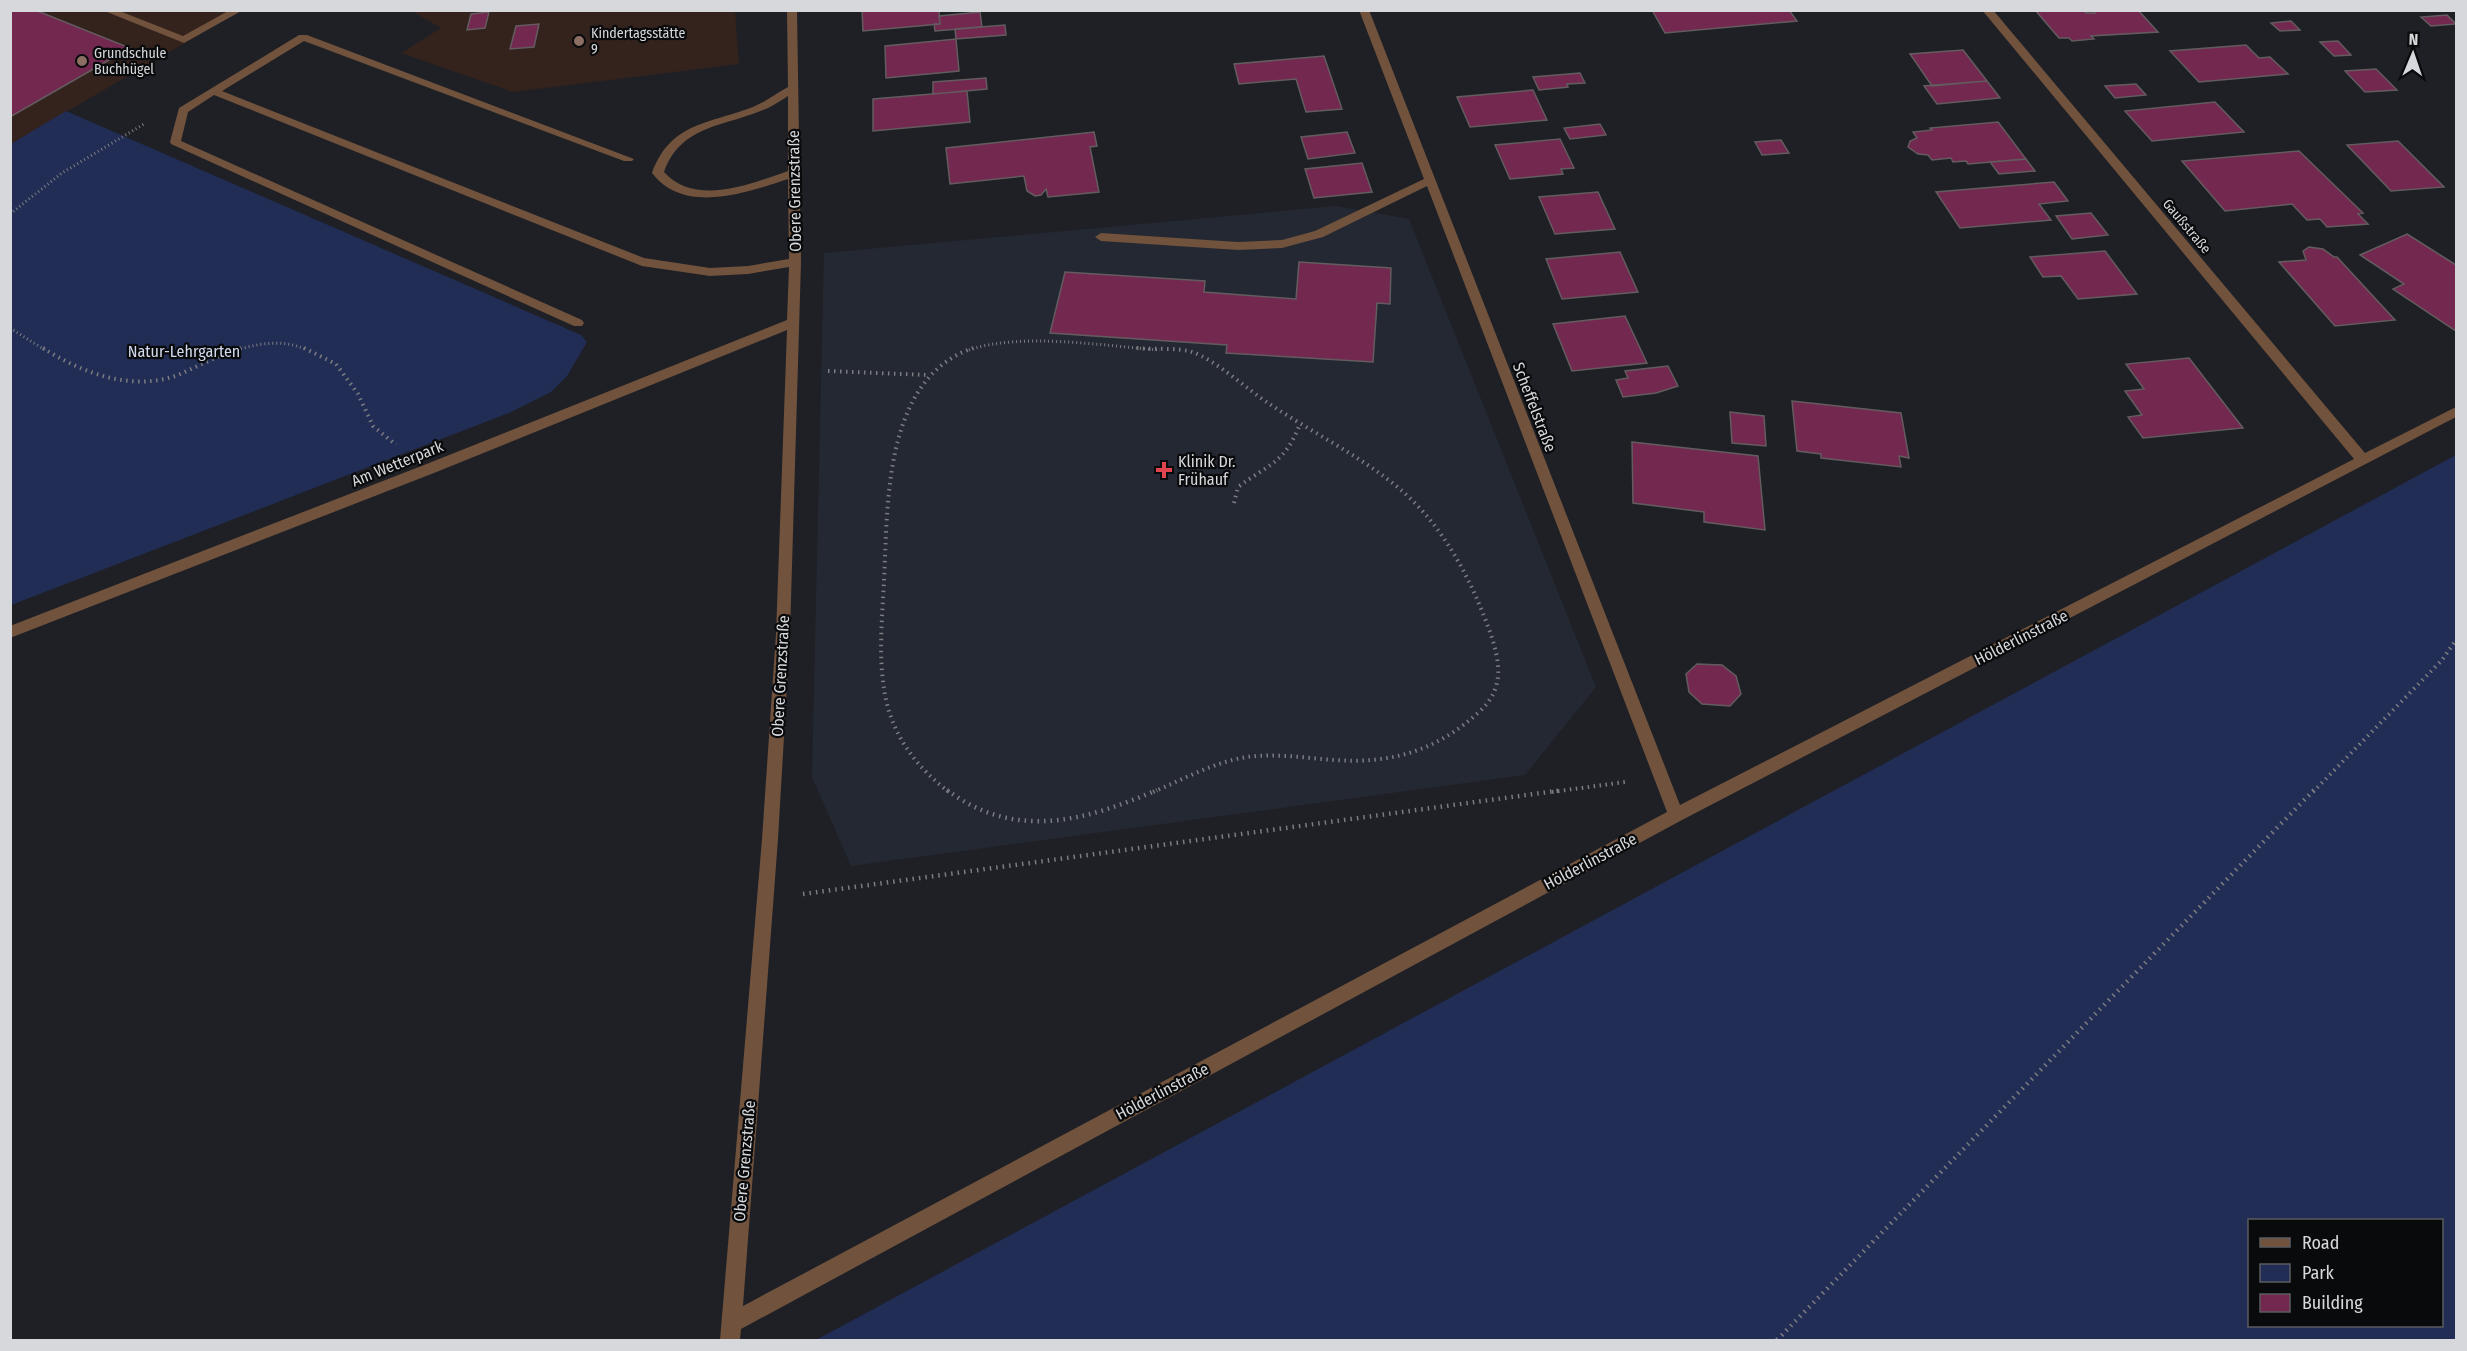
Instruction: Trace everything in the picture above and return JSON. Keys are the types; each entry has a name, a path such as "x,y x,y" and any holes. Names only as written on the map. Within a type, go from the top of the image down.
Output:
{"street":[{"path":"107,10 184,40 238,10"},
{"name":"Obere Grenzstraße","path":"730,1332 765,899 783,634 795,262 792,10"},
{"name":"Scheffelstraße","path":"1364,10 1676,815"},
{"name":"Gaußstraße","path":"1987,10 2363,460"},
{"path":"578,323 175,142 183,110 303,37 628,159"},
{"path":"792,89 761,107 681,136 664,153 658,172 663,181 672,188 700,194 743,189 795,172"},
{"path":"215,92 642,262 710,272 748,270 795,262"},
{"path":"1101,237 1238,246 1282,244 1319,234 1430,180"},
{"name":"Am Wetterpark","path":"10,632 429,469 794,322"},
{"name":"Hölderlinstraße","path":"730,1332 1676,815 2457,412"}],"path":[{"path":"10,214 62,173 104,146 162,114 183,110"},
{"path":"10,328 55,356 88,371 123,381 158,380 177,375 223,354 256,344 288,343 303,348 336,364 358,394 373,426 429,469"},
{"path":"1026,341 1191,352 1205,359 1300,424 1397,487 1429,518 1444,538 1476,596 1493,642 1498,670 1497,691 1488,703 1451,733 1418,751 1392,758 1358,761 1253,757 1202,771 1149,794 1087,815 1055,821 1002,820 976,810 933,779 910,754 895,729 886,700 881,664 886,518 893,461 901,423 929,375 942,363 956,354 977,347 1026,341"},
{"path":"792,369 929,375"},
{"path":"1234,503 1238,487 1285,456 1293,444 1300,424"},
{"path":"1777,1341 2442,660 2457,640"},
{"path":"765,899 1662,777"}],"shaded area":[{"name":"Kindertagsstätte 9","path":"735,10 739,64 513,92 401,53 441,28 413,12 416,11"},
{"name":"Grundschule Buchhügel","path":"11,11 240,11 11,144"},
{"name":"Klinik Dr. Frühauf","path":"1336,206 1409,219 1596,687 1525,775 851,866 812,777 824,253"}],"green space":[{"name":"Natur-Lehrgarten","path":"66,111 581,335 587,342 567,376 551,392 511,412 11,605 11,144"},
{"path":"2456,455 2456,1340 816,1340"}],"building":[{"path":"10,10 35,10 130,48 10,117"},
{"path":"862,10 939,10 940,24 863,31"},
{"path":"1652,10 1789,10 1797,21 1665,33"},
{"path":"2035,10 2084,10 2086,13 2095,13 2093,10 2138,10 2158,32 2091,36 2094,39 2072,41 2069,38 2059,38"},
{"path":"489,12 485,28 467,30 471,14"},
{"path":"980,12 982,27 935,31 934,24 940,24 939,16"},
{"path":"2447,15 2456,24 2431,26 2421,17"},
{"path":"2291,21 2300,30 2280,31 2271,23"},
{"path":"539,24 534,47 510,49 516,26"},
{"path":"1005,25 1006,35 956,39 955,29"},
{"path":"956,39 959,71 886,78 885,46"},
{"path":"2338,41 2351,55 2334,56 2320,42"},
{"path":"2246,45 2259,58 2270,57 2288,74 2199,82 2170,51"},
{"path":"1963,50 1987,81 1932,86 1910,54"},
{"path":"1324,56 1342,109 1306,112 1296,79 1239,84 1234,64"},
{"path":"2376,69 2397,90 2365,92 2345,71"},
{"path":"1580,73 1585,83 1539,90 1533,77"},
{"path":"986,78 987,89 933,94 933,82"},
{"path":"1987,81 2000,98 1937,104 1924,86"},
{"path":"2136,84 2146,95 2115,98 2105,86"},
{"path":"1533,90 1547,120 1470,127 1457,97"},
{"path":"967,91 970,122 873,131 873,99"},
{"path":"2215,102 2244,132 2152,141 2125,111"},
{"path":"1998,122 2026,159 1968,164 1966,161 1953,162 1951,158 1932,160 1928,155 1918,154 1908,147 1910,141 1917,138 1913,132 1932,130 1930,128"},
{"path":"1600,124 1606,135 1570,139 1564,128"},
{"path":"1094,132 1097,146 1090,147 1099,192 1048,197 1046,189 1041,195 1035,196 1027,191 1024,176 950,184 946,148"},
{"path":"1347,132 1355,153 1308,159 1301,137"},
{"path":"1560,139 1574,168 1561,169 1563,174 1510,179 1495,145"},
{"path":"1781,140 1789,153 1762,155 1755,142"},
{"path":"2398,141 2444,187 2391,191 2347,145"},
{"path":"2299,151 2363,213 2358,214 2368,224 2327,227 2320,219 2307,220 2292,204 2225,211 2182,161"},
{"path":"2026,159 2035,171 1999,174 1990,162"},
{"path":"1362,163 1372,192 1314,198 1305,169"},
{"path":"2054,182 2068,201 2039,204 2051,220 1960,228 1936,192"},
{"path":"1598,192 1615,229 1555,234 1539,197"},
{"path":"2091,213 2108,235 2072,239 2056,216"},
{"path":"2407,234 2456,265 2456,331 2393,289 2404,284 2360,255"},
{"path":"2309,247 2323,249 2337,257 2395,320 2335,326 2279,262 2306,260 2303,251"},
{"path":"2105,251 2137,294 2078,299 2061,276 2043,277 2030,257"},
{"path":"1620,252 1638,292 1562,299 1546,259"},
{"path":"1299,262 1391,268 1390,304 1377,303 1373,362 1226,353 1227,345 1050,333 1065,272 1205,281 1204,292 1296,299"},
{"path":"1625,316 1647,363 1572,371 1553,324"},
{"path":"2189,358 2243,428 2143,438 2128,417 2142,415 2125,391 2144,389 2126,364"},
{"path":"1668,366 1678,386 1656,393 1623,397 1616,380 1628,378 1625,371"},
{"path":"1792,401 1901,413 1909,458 1899,456 1901,467 1821,458 1821,454 1797,451"},
{"path":"1730,412 1764,416 1766,446 1732,443"},
{"path":"1632,442 1758,456 1765,530 1704,522 1704,512 1633,503"},
{"path":"1697,664 1722,665 1736,676 1741,694 1730,706 1702,704 1689,692 1686,674"}],"place":[{"name":"Kindertagsstätte 9","path":"579,41"},
{"name":"Grundschule Buchhügel","path":"82,61"},
{"name":"Klinik Dr. Frühauf","path":"1164,470"}]}
